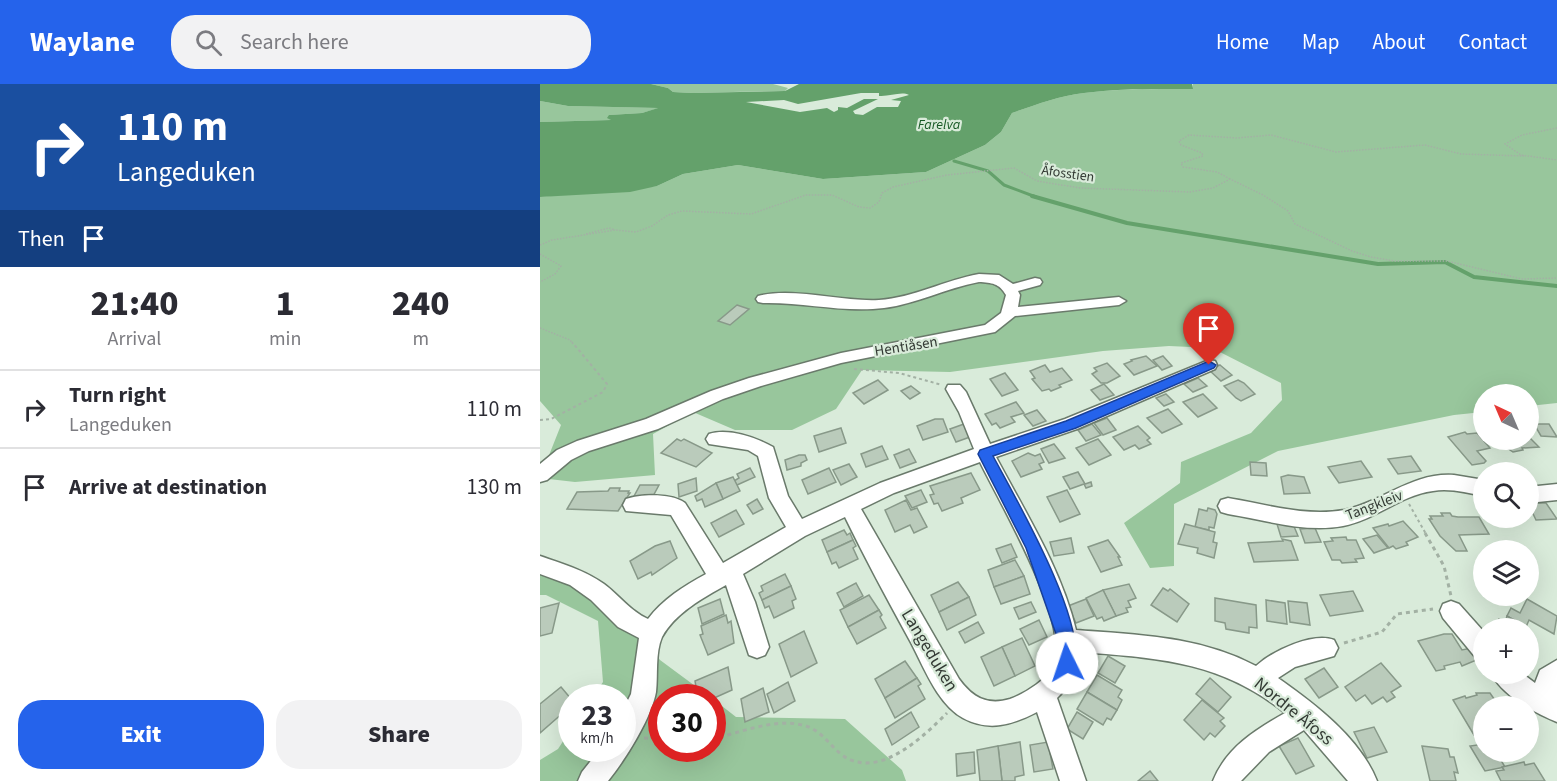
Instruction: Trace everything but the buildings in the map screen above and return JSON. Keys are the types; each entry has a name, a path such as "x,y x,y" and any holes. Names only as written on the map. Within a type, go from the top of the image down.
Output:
{"street":[{"path":"764,299 798,298 866,306 903,294 982,278 999,281 1011,289 1035,282"},
{"path":"1011,289 1012,301 1009,312 1119,301"},
{"name":"Hentiåsen","path":"540,475 564,455 583,446 652,424 717,395 841,357 978,333 998,324 1009,312"},
{"path":"636,712 644,695 648,646 652,633 676,604 725,573 798,530 913,478 1071,424 1209,365"},
{"name":"Langeduken","path":"849,506 886,577 960,699 976,711 987,714 1000,713 1020,707 1054,685 1067,663 1067,640 1033,547 985,454 969,411 954,388"},
{"path":"715,439 752,444 766,452 779,498 798,530"},
{"name":"Tangkleiv","path":"1228,506 1329,520 1357,514 1425,484 1436,482 1473,487"},
{"path":"1539,494 1557,492"},
{"path":"633,505 673,505 678,508 744,602 757,647"},
{"path":"540,565 577,579 599,593 626,620 652,633"},
{"path":"1451,611 1473,637"},
{"name":"Nordre Åfoss","path":"1067,640 1192,653 1217,660 1259,680 1305,716 1343,752 1364,781"},
{"path":"1259,680 1269,669 1289,656 1326,648"},
{"path":"1549,706 1549,678 1557,672"},
{"path":"1518,684 1549,706"},
{"path":"1042,694 1073,781"},
{"path":"1226,781 1232,769 1254,747 1305,716"},
{"path":"591,781 607,762"}],"path":[{"path":"1524,156 1510,150 1505,144 1513,138 1557,128"},
{"path":"1557,160 1524,156 1461,154 1425,145 1336,152 1271,135 1237,138 1189,135 1179,141 1181,146 1202,153 1203,156 1185,160 1181,163 1183,166 1217,172 1230,178 1288,211 1295,224 1352,251 1395,261 1447,261 1522,279 1557,278"},
{"name":"Åfosstien","path":"540,245 552,240 581,236 603,228 627,232 645,229 668,215 682,212 751,214 792,198 821,194 841,197 860,207 870,208 879,202 882,193 893,187 947,175 1014,168 1037,181 1080,188 1190,192 1213,188 1230,178"},
{"path":"540,254 561,266 555,274 540,282"},
{"path":"540,328 570,340 607,384 603,392 551,419 540,420"},
{"path":"851,368 899,374 954,388"},
{"path":"1326,648 1382,632 1397,614 1438,608 1451,611 1451,594 1444,566 1402,494"},
{"path":"726,737 797,724 815,729 854,765 870,768 888,762 908,749 937,725 960,699"}],"shaded area":[{"path":"651,84 773,84 788,88 785,91 691,93 673,92 668,88"},
{"path":"1193,84 1557,84 1557,403 1539,405 1539,384 1473,384 1473,413 1278,451 1174,504 1174,566 1150,568 1124,523 1180,483 1181,462 1251,433 1282,400 1281,383 1212,348 1169,346 1103,351 950,372 862,370 836,409 792,430 735,430 693,412 653,434 655,475 575,482 540,478 561,425 540,401 540,197 657,186 683,174 738,165 823,179 926,172 985,145 1001,132 1012,113 1038,104 1065,96 1098,91 1192,89"},
{"path":"540,101 568,106 659,108 642,113 609,115 611,120 540,122"},
{"path":"540,569 614,597 660,660 692,684 648,684 648,762 726,762 726,709 736,717 845,719 902,770 906,781 540,781 540,760 558,749 558,762 636,762 636,684 602,684 598,621 546,595 540,595"}],"water":[{"name":"Farelva","path":"540,84 651,84 668,88 673,92 691,93 785,91 799,84 1192,84 1193,89 1111,90 1075,94 1047,101 1012,113 1001,132 985,145 926,172 823,179 738,165 683,174 657,186 630,192 540,197 540,122 611,120 607,118 609,115 642,113 658,108 568,106 540,101","holes":["861,93 879,93 879,96 909,95 891,100 901,101 898,107 877,107 863,115 855,114 853,111 878,99 864,99 847,108 838,107 838,110 834,112 827,108 800,112 746,102 784,100 798,104"]}],"waterway":[{"path":"954,161 988,171 1004,185 1036,197"},
{"path":"1032,196 1127,223 1378,264 1445,262 1474,277 1557,286"}],"route":[{"path":"1067,663 1067,640 1054,600 1011,500 985,454 1139,397 1209,365"}]}
